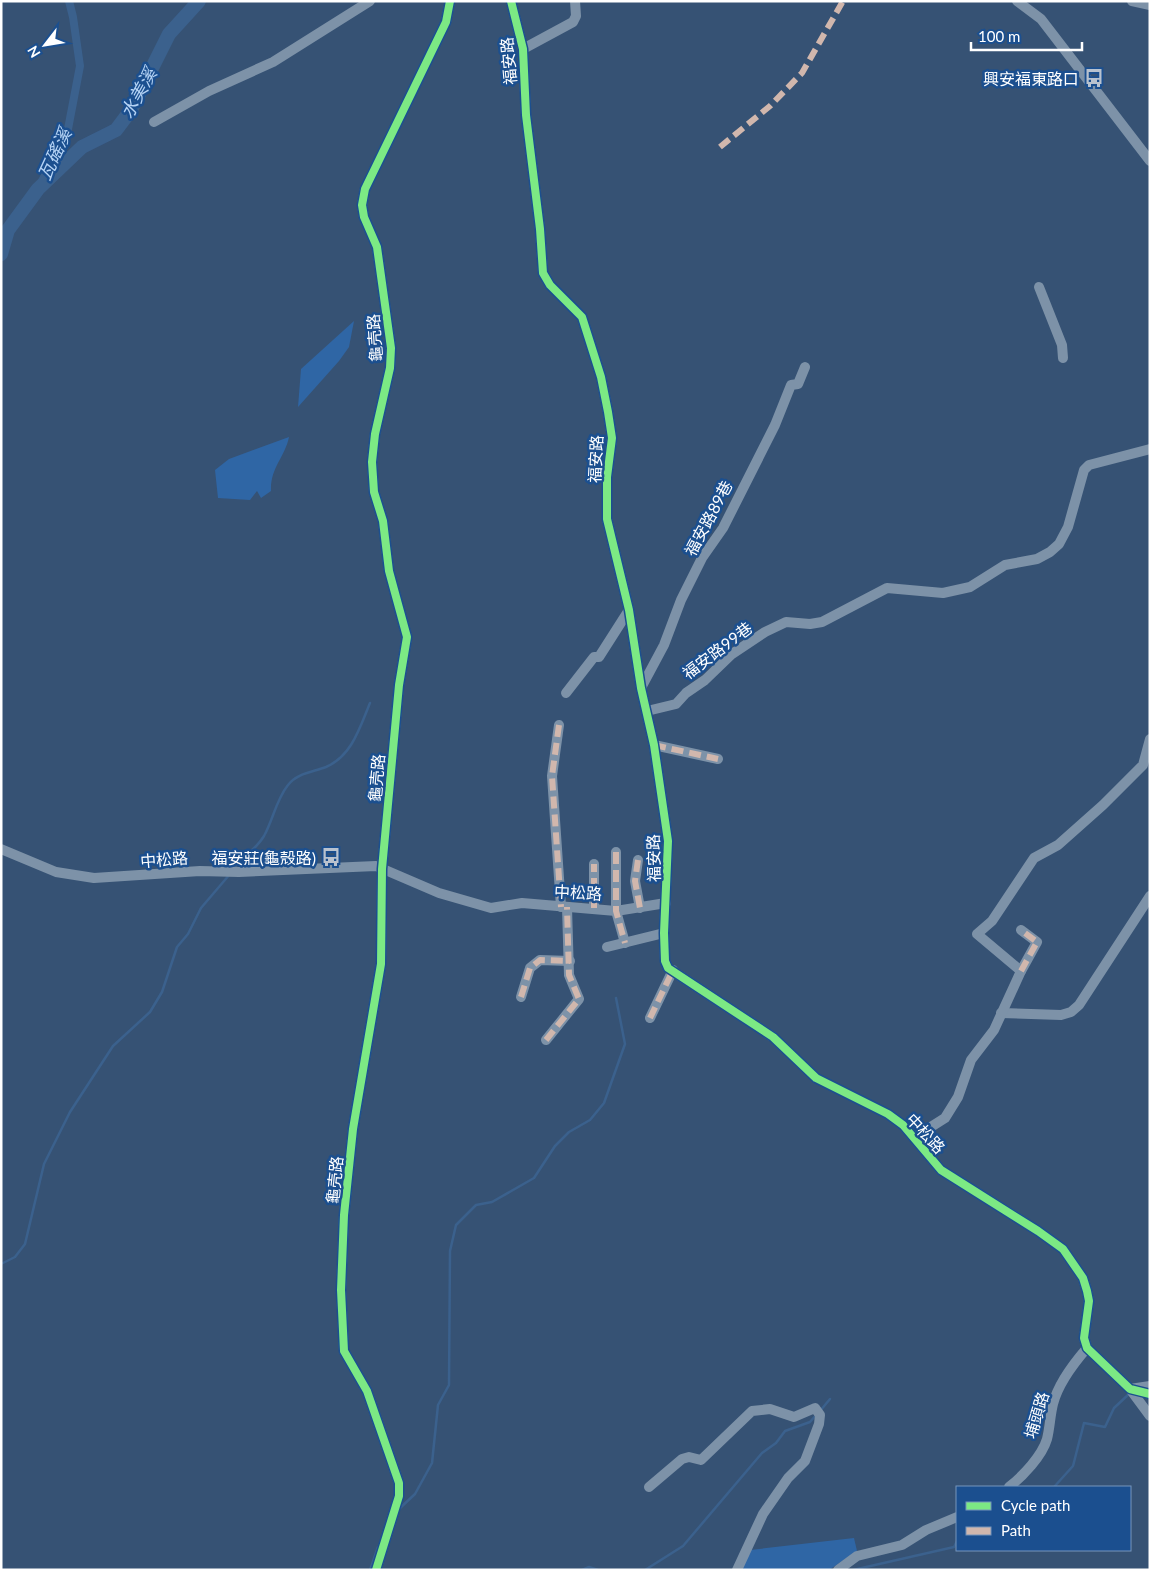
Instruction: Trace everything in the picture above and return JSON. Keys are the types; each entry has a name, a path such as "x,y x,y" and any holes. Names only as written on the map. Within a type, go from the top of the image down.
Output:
{"street":[{"path":"154,122 209,91 273,62 370,1"},
{"name":"龜壳路","path":"376,1570 399,1496 399,1482 367,1391 344,1351 341,1290 344,1215 353,1129 381,964 382,869 399,685 407,637 389,571 383,521 374,492 372,462 375,434 390,368 390,348 377,247 364,217 362,205 365,190 446,22 450,1"},
{"name":"福安路","path":"511,1 523,49 526,115 540,229 542,273 550,285 582,317 601,377 612,438 607,477 607,519 629,610 641,688 654,745 668,841 666,903"},
{"path":"523,49 572,22 576,16 575,1"},
{"path":"1017,1 1041,19 1150,161"},
{"path":"1132,1 1150,5"},
{"path":"1039,286 1062,345 1063,358"},
{"name":"福安路89巷","path":"641,688 664,645 681,600 702,558 723,528 775,424 791,385 798,384 805,367"},
{"name":"福安路99巷","path":"647,710 676,704 686,693 705,680 732,654 764,632 786,622 810,624 822,622 887,588 943,593 970,587 1006,565 1037,559 1050,552 1059,544 1068,527 1084,470 1089,465 1150,449"},
{"path":"566,693 594,657 599,657 629,610"},
{"path":"546,1040 579,999 569,975 570,961 552,776 558,725"},
{"path":"1021,971 977,934 992,920 1034,858 1058,845 1103,805 1143,765 1150,739"},
{"path":"654,745 718,759"},
{"name":"中松路","path":"1,850 56,872 94,878 200,871 234,872 376,866 439,894 491,908 522,903 616,910 666,903"},
{"path":"616,852 616,910 625,943"},
{"path":"638,860 635,881 640,908"},
{"path":"594,864 594,908"},
{"path":"1001,1013 1061,1015 1071,1012 1079,1005 1150,896"},
{"path":"650,1018 673,970 668,968 665,961 666,903"},
{"path":"915,1137 945,1118 958,1097 971,1060 994,1030 1021,971 1037,942 1021,930"},
{"path":"607,947 664,933"},
{"path":"521,997 530,968 540,960 570,961"},
{"name":"中松路","path":"673,970 772,1038 816,1078 888,1114 915,1137 941,1170 1038,1231 1063,1249 1082,1278 1087,1291 1089,1301 1084,1338 1087,1348"},
{"path":"1087,1348 1130,1390 1150,1416"},
{"name":"埔頭路","path":"1010,1486 1024,1473 1045,1444 1055,1398 1075,1362 1087,1348"},
{"path":"1130,1390 1150,1386"},
{"path":"1130,1390 1150,1394"},
{"path":"649,1487 682,1459 689,1457 701,1460 752,1411 770,1409 794,1417 815,1408 820,1415 819,1424 805,1461 788,1478 763,1514 737,1570"},
{"path":"838,1570 858,1556 902,1545 926,1530 956,1517"}],"shaded area":[{"path":"354,321 349,347 298,407 301,369"},
{"path":"289,437 275,469 271,491 261,498 257,491 250,500 218,498 215,470 229,459"},
{"path":"854,1538 857,1551 829,1570 741,1570 750,1550"}],"waterway":[{"name":"瓦磘溪","path":"38,189 68,129 80,66 69,1"},
{"name":"水美溪","path":"1,254 8,230 38,189 82,147 116,130 131,110 169,34 199,1"},
{"path":"233,870 257,846 264,836 280,797 288,785 301,775 335,762 349,748 359,731 370,703"},
{"path":"1,1264 15,1257 25,1244 44,1164 70,1112 113,1046 150,1012 162,992 177,947 188,934 201,908 230,874"},
{"path":"399,1509 415,1494 432,1463 438,1405 449,1385 450,1251 456,1225 476,1205 492,1202 534,1178 555,1146 569,1132 590,1120 604,1103 625,1044 616,998"},
{"path":"1055,1486 1073,1466 1084,1423 1105,1427 1114,1408 1129,1394"},
{"path":"820,1411 830,1399"},
{"path":"645,1570 683,1546 762,1453 776,1443 785,1431 810,1422 816,1415"},
{"path":"853,1570 954,1547 956,1543"},
{"path":"370,1570 378,1547"},
{"path":"582,1570 589,1567 598,1570"}],"marked path":[{"path":"720,147 770,106 802,73 843,1"},
{"path":"559,725 552,776 561,907"},
{"path":"654,745 718,759"},
{"path":"616,852 616,911 625,943"},
{"path":"638,860 635,881 640,908"},
{"path":"594,864 594,908"},
{"path":"546,1040 579,999 569,975 567,907"},
{"path":"1021,930 1037,942 1021,971"},
{"path":"521,997 530,968 540,960 570,961"},
{"path":"650,1018 673,970"}],"cycle path":[{"path":"376,1570 399,1496 399,1483 367,1391 344,1351 341,1290 344,1215 353,1129 381,964 382,869 399,685 407,637 389,571 383,521 374,492 372,462 375,434 390,368 391,348 377,247 364,217 362,205 365,189 446,22 450,1"},
{"path":"511,1 523,49 526,115 540,229 543,273 550,285 582,317 601,377 608,412 612,438 607,477 607,519 629,610 641,688 654,745 668,841 664,933 665,961 668,968 773,1037 816,1078 888,1114 903,1125 941,1170 1038,1231 1063,1249 1083,1278 1087,1291 1089,1301 1084,1338 1087,1348 1130,1389 1150,1394"}],"place":[{"name":"興安福東路口","path":"1094,78"},
{"name":"福安莊(龜殼路)","path":"331,857"}]}
